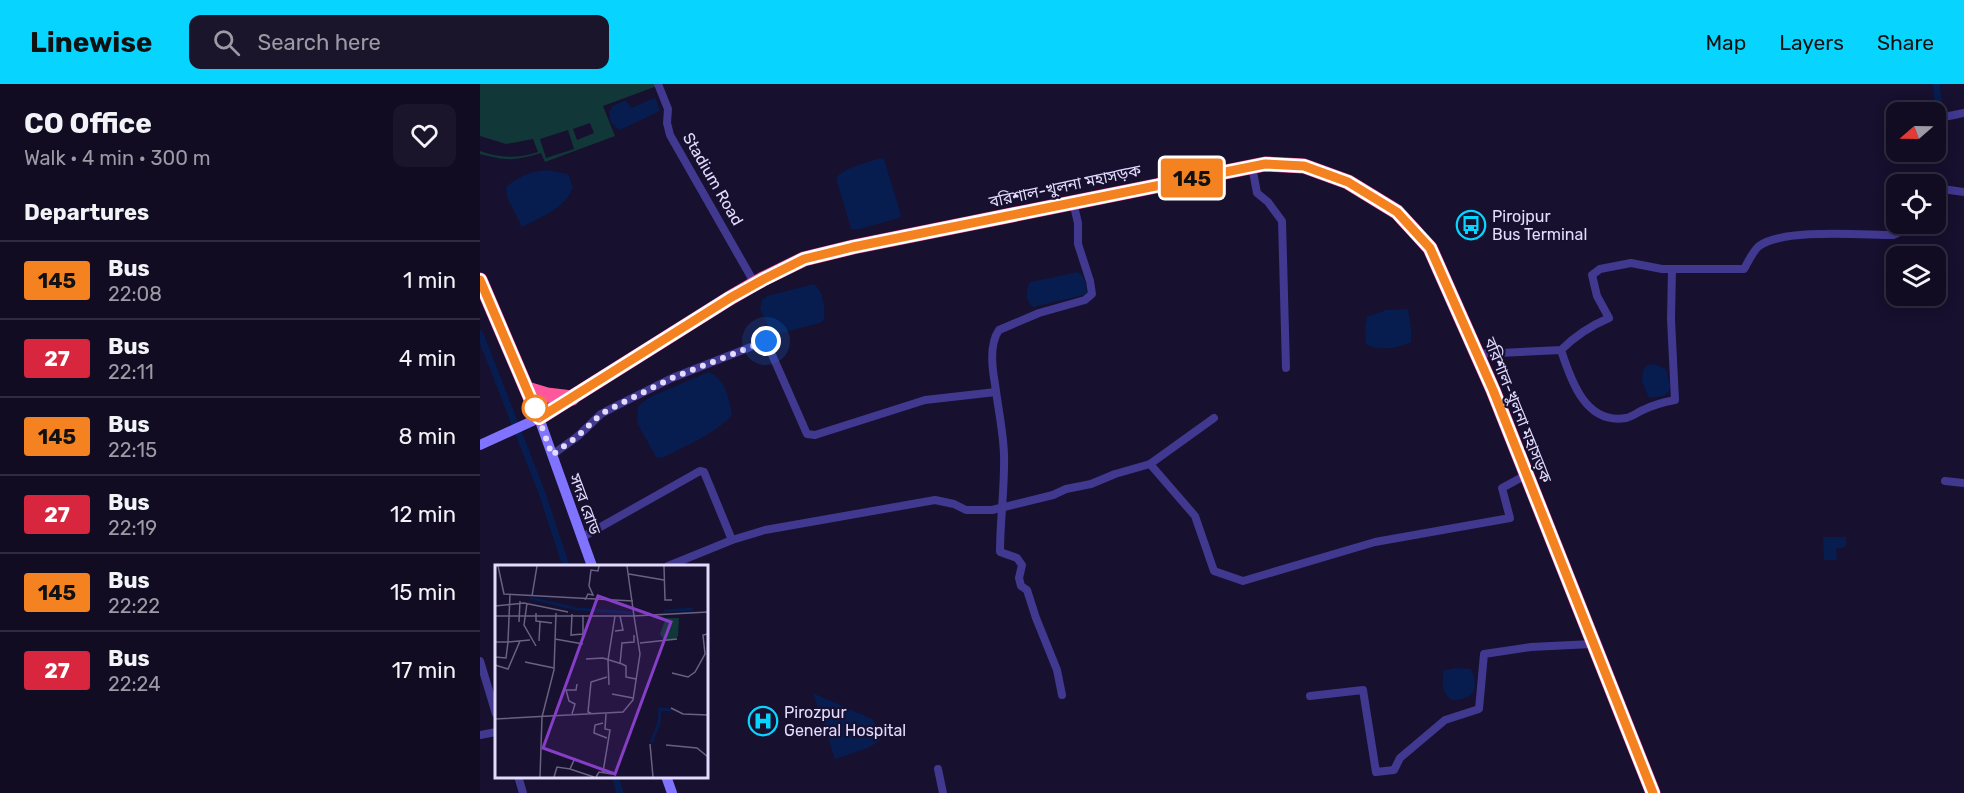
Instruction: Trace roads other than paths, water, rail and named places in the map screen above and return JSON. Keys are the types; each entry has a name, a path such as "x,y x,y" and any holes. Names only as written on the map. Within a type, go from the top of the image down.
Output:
{"highway":[{"name":"বরিশাল-খুলনা মহাসড়ক","path":"532,421 755,284 804,259 1252,166 1265,164 1304,166 1348,182 1397,212 1430,248 1477,354 1653,793"},
{"path":"480,280 527,388 532,421"},
{"path":"527,388 547,395 572,398"}],"street":[{"name":"Stadium Road","path":"658,84 668,109 667,123 670,135 755,284"},
{"path":"1949,116 1964,113"},
{"path":"1252,166 1257,192 1268,202 1282,221 1286,368"},
{"path":"1946,190 1964,192"},
{"path":"1062,695 1057,670 1027,590 1021,586 1019,578 1022,565 1017,558 1000,552 1003,509 1003,432 993,370 993,350 999,330 1039,313 1085,300 1092,294 1080,251 1078,223 1073,202"},
{"path":"1477,354 1562,350 1570,341 1590,327 1609,318 1597,296 1592,275 1600,269 1631,262 1662,269 1744,269 1758,247 1776,238 1826,234 1893,236 1896,234"},
{"path":"1562,350 1569,375 1584,402 1603,417 1627,418 1643,410 1675,400 1671,319 1672,269"},
{"path":"552,455 608,410 672,378 766,341 807,434 815,435 925,400 996,392"},
{"path":"673,565 732,540 765,530 935,500 954,504 966,510 1003,509 1066,489 1091,484 1150,464 1214,418"},
{"path":"480,445 532,421"},
{"name":"সদর রোড","path":"532,421 552,455 591,565"},
{"path":"1150,464 1195,516 1214,571 1243,581 1376,542 1510,518 1502,488 1526,475"},
{"path":"581,538 700,471 704,472 732,540"},
{"path":"1945,481 1964,483"},
{"path":"1310,696 1363,690 1376,772 1394,770 1400,758 1445,720 1479,709 1484,654 1531,647 1592,644"},
{"path":"480,661 495,711"},
{"path":"480,735 495,732"},
{"path":"938,769 943,793"},
{"path":"518,778 523,793"},
{"path":"666,778 672,793"}],"water":[{"path":"654,98 660,111 620,130 611,123 609,111 613,106 626,100 631,108"},
{"path":"880,158 884,159 901,215 899,218 860,229 851,229 836,178 850,168"},
{"path":"547,170 568,174 573,187 570,194 559,206 522,227 507,197 506,187 525,175"},
{"path":"1078,272 1086,283 1087,292 1084,295 1033,307 1028,301 1027,289 1030,282"},
{"path":"814,284 823,300 824,320 773,335 760,309 762,300 767,296"},
{"path":"1408,309 1411,342 1388,348 1376,348 1366,344 1367,317 1386,310"},
{"path":"1654,364 1666,369 1670,385 1669,392 1664,396 1649,398 1642,381 1643,370 1647,365"},
{"path":"708,372 714,374 722,383 728,396 732,415 699,439 663,458 656,457 637,423 638,406 648,398"},
{"path":"1823,537 1846,537 1846,547 1836,549 1837,560 1824,560"},
{"path":"1471,669 1475,688 1470,696 1451,700 1444,690 1443,674 1444,670"},
{"path":"813,693 872,719 878,728 880,741 868,748 835,759"}],"waterway":[{"path":"1936,84 1938,102"},
{"path":"480,334 542,493 566,565"},
{"path":"616,778 620,793"}],"place":[{"name":"Pirojpur Bus Terminal","path":"1471,225"},
{"name":"Pirozpur General Hospital","path":"763,721"}]}
